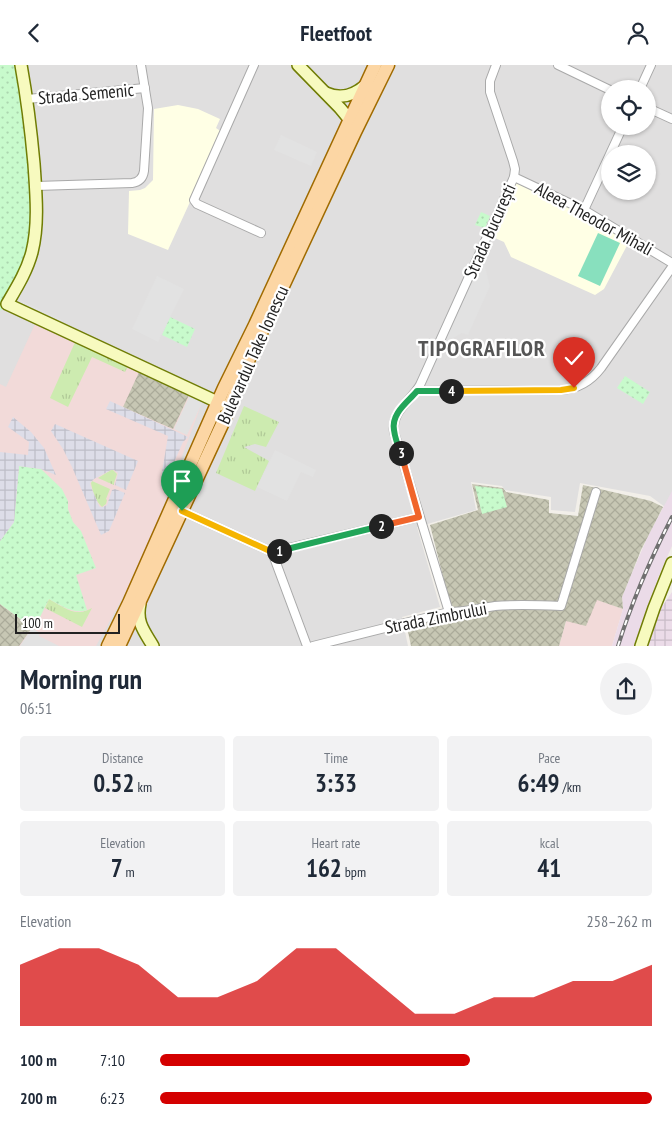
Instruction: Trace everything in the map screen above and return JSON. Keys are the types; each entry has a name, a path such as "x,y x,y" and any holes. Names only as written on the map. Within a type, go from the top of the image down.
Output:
{"main road":[{"name":"Bulevardul Take Ionescu","path":"353,124 366,84 375,65"},
{"name":"Bulevardul Take Ionescu","path":"119,646 182,511 223,405 239,355 353,124 388,65"},
{"name":"Bulevardul Take Ionescu","path":"108,646 223,405"}],"street":[{"path":"21,65 27,99 36,186 36,215 31,254 27,268 20,283 3,308 223,405"},
{"path":"36,186 132,183 142,179 148,113 141,65"},
{"path":"254,65 194,200 197,204 260,233"},
{"path":"298,65 353,124"},
{"name":"Strada București","path":"449,612 419,517 394,432 394,426 398,412 417,391 514,177 514,164 489,90 490,78 496,65"},
{"path":"558,65 601,86"},
{"path":"644,80 651,65"},
{"path":"326,93 335,96 345,96 353,94 366,84"},
{"name":"Strada Semenic","path":"27,99 145,88"},
{"path":"656,112 672,119"},
{"path":"584,210 618,135"},
{"name":"Aleea Theodor Mihali","path":"514,177 584,210 672,263"},
{"path":"417,391 568,390 579,386 588,381 601,368 672,267"},
{"name":"Strada Zimbrului","path":"313,646 449,612 496,606 561,606 596,492"},
{"path":"182,511 272,552 419,517"},
{"path":"272,552 307,646"},
{"path":"641,646 672,563"},
{"path":"140,602 139,621 153,646"}],"shaded area":[{"path":"0,65 672,65 672,499 665,507 650,496 580,483 575,512 551,510 551,497 505,490 502,486 471,482 476,510 417,527 440,607 402,617 408,646 0,646"},
{"path":"178,105 198,109 220,119 216,128 222,132 168,250 128,234 129,191 145,188 153,180 154,109"},
{"path":"281,135 317,152 311,166 274,150"},
{"path":"514,177 631,238 604,289 595,295 511,257 504,242 488,235"},
{"path":"481,252 490,286 468,335 462,333 438,346"},
{"path":"157,276 184,289 158,342 132,329"},
{"path":"20,300 62,320 63,329 16,309"},
{"path":"36,322 203,400 143,561 96,646 0,646 0,384 6,387"},
{"path":"140,370 189,395 173,429 123,407"},
{"path":"190,395 203,401 187,435 174,429"},
{"path":"110,401 188,437 183,442 163,487 161,487 162,472 168,436 106,409"},
{"path":"13,417 31,432 44,448 56,475 41,469 19,466 14,522 0,541 0,452 28,455 29,442 8,427"},
{"path":"55,424 138,461 126,490 115,485 118,473 114,470 94,479 90,483 100,507 107,505 112,490 115,489 125,493 109,531 101,535 72,467 51,431"},
{"path":"275,450 316,470 313,477 301,472 287,501 257,487"},
{"path":"472,484 503,488 506,492 549,500 549,513 578,516 583,485 651,501 663,507 641,550 622,597 623,609 597,600 586,626 566,621 559,646 411,646 407,627 450,617 451,608 430,525 478,510"},
{"path":"672,491 672,546 658,578 635,646 612,646 623,609 622,597 648,536"},
{"path":"672,592 672,646 648,646 653,620"},
{"path":"596,599 623,609 612,646 559,646 566,621"},
{"path":"0,604 32,628 19,646 0,646"},
{"path":"32,628 40,633 39,636 59,646 20,646"}],"green space":[{"path":"0,65 21,65 35,232 7,304 0,311"},
{"path":"481,212 490,216 485,228 475,225"},
{"path":"598,233 620,243 600,286 578,276"},
{"path":"170,317 195,329 187,347 162,335"},
{"path":"76,340 129,364 125,372 92,357 68,407 50,398"},
{"path":"625,376 650,392 643,404 617,388"},
{"path":"244,406 279,422 266,447 255,444 244,447 269,461 255,491 216,473"},
{"path":"19,466 41,469 62,489 68,501 68,509 73,522 81,531 96,568 76,575 87,610 72,610 49,599 34,629 0,604 0,541 14,522"},
{"path":"111,470 117,474 114,485 98,478"},
{"path":"92,481 110,489 106,504 102,507 92,489"},
{"path":"475,486 502,489 507,507 482,514"},
{"path":"49,599 64,608 76,612 83,612 92,608 82,627 45,608"}],"railway":[{"path":"618,646 642,580 672,517"}],"district":[{"name":"TIPOGRAFILOR","path":"482,348"}],"route":[{"path":"182,511 272,552 419,517 394,432 395,419 398,412 417,391 568,390 574,388"}]}
